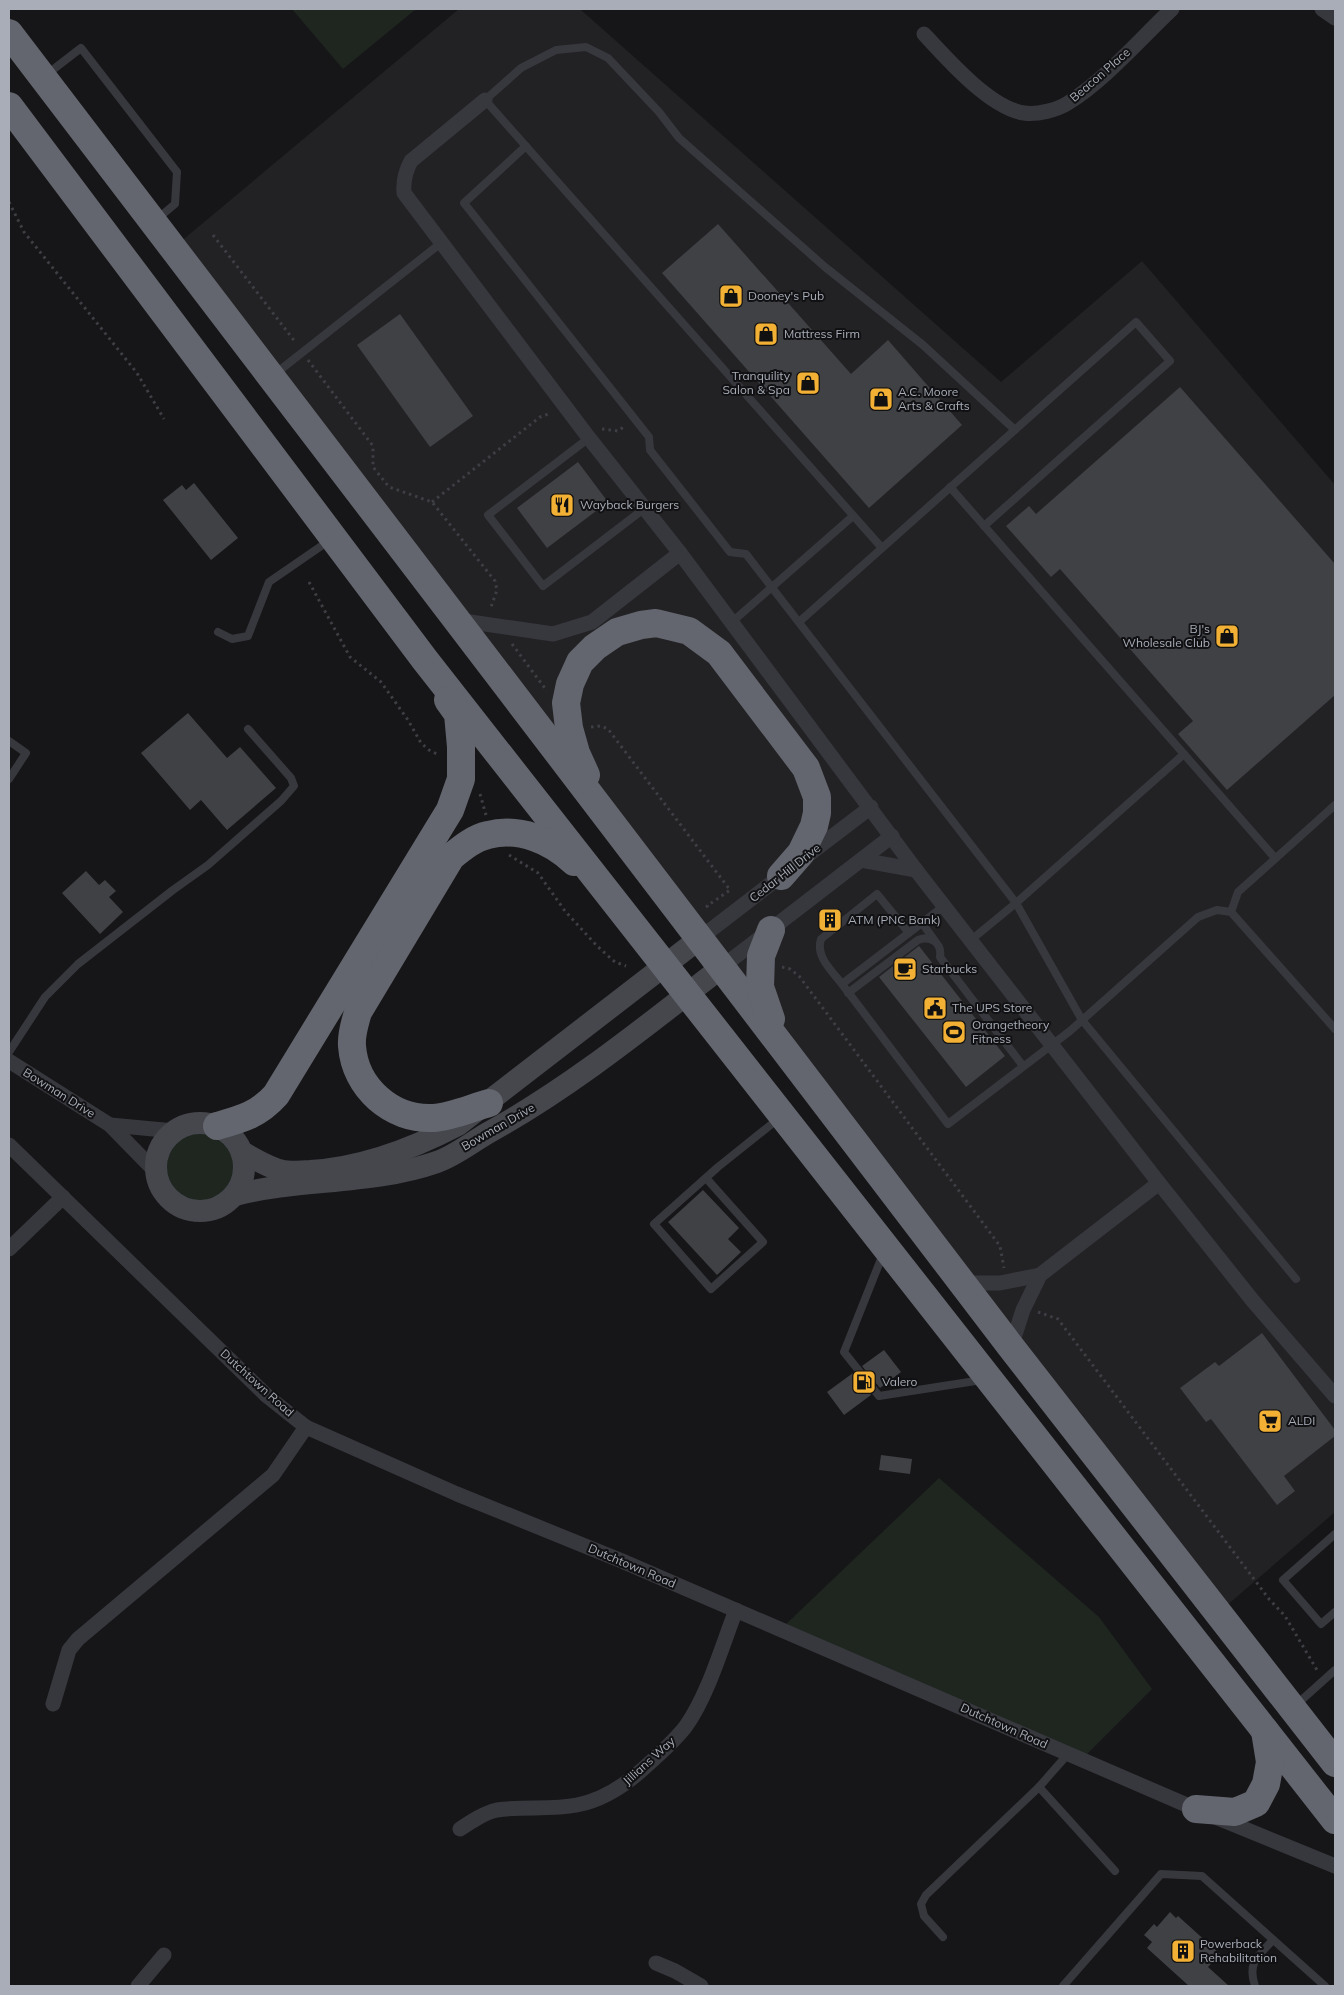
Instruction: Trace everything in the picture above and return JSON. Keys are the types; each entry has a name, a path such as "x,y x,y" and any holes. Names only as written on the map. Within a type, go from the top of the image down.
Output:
{"highway":[{"path":"9,33 699,939 778,1039 1012,1347 1335,1764"},
{"path":"9,106 425,660 1335,1820"},
{"path":"606,817 576,753 569,728 566,703 570,684 580,662 596,647 617,632 640,625 656,623 690,631 719,653 806,768 817,798 814,826 801,853 781,876"},
{"path":"217,1126 252,1115 265,1107 276,1095 450,810 461,778 458,714 429,673 425,660"},
{"path":"489,1102 434,1118 416,1117 400,1112 378,1099 362,1079 355,1063 352,1046 353,1028 358,1012 451,857 468,844 486,835 511,831 533,836 548,843 571,859 620,909"},
{"path":"770,930 761,956 760,986 778,1039"},
{"path":"1196,1810 1235,1812 1256,1803 1266,1784 1270,1762 1264,1729"}],"street":[{"name":"Beacon Place","path":"924,34 948,61 984,93 1010,109 1036,114 1066,105 1094,84 1172,9"},
{"path":"1322,9 1335,18"},
{"path":"485,100 411,161 405,171 404,193 563,403 594,433 645,508 871,807 916,870 1159,1183 1253,1301 1335,1396"},
{"path":"457,620 553,634 592,622 680,553"},
{"name":"Cedar Hill Drive","path":"699,939 871,807"},
{"path":"722,967 892,836"},
{"path":"861,860 916,870"},
{"name":"Bowman Drive","path":"242,1152 285,1172 332,1170 393,1155 426,1142 458,1125 489,1102 699,939"},
{"name":"Bowman Drive","path":"235,1195 258,1189 368,1178 438,1162 526,1112 640,1031 722,967"},
{"name":"Bowman Drive","path":"9,1061 110,1125 156,1172"},
{"path":"195,1123 217,1126 230,1134 242,1152 244,1161 243,1179 235,1195 217,1208 203,1211 188,1210 175,1203 164,1193 156,1172 160,1149 175,1131 195,1123"},
{"name":"Bowman Drive","path":"110,1125 175,1131"},
{"name":"Dutchtown Road","path":"9,1145 267,1396 306,1427 457,1494 736,1610 1196,1810 1335,1866"},
{"path":"963,1283 1000,1284 1040,1275 1159,1183"},
{"path":"9,1249 63,1197"},
{"path":"1012,1347 1023,1310 1040,1275"},
{"path":"53,1704 69,1650 78,1639 273,1475 306,1427"},
{"name":"Jillians Way","path":"460,1829 480,1816 497,1810 564,1806 588,1802 606,1796 627,1782 657,1756 686,1725 704,1693 736,1610"},
{"path":"138,1986 164,1955"},
{"path":"656,1963 675,1971 701,1986"}],"lane":[{"path":"882,548 485,100 521,68 556,50 586,47 608,58 659,112 680,138 824,267 922,345 1015,430"},
{"path":"42,77 81,48 177,172 175,204 154,222"},
{"path":"526,146 464,203 649,437 650,450 730,552 746,554 1016,903 1082,1020 1296,1279"},
{"path":"272,377 441,243"},
{"path":"799,622 1136,322 1170,360 984,526"},
{"path":"594,433 488,515 543,586 645,508"},
{"path":"950,487 1275,858"},
{"path":"732,622 853,516"},
{"path":"218,632 232,639 248,636 269,582 334,537"},
{"path":"9,1052 45,997 78,964 208,865 282,801 294,786 291,778 248,729"},
{"path":"9,742 26,753 9,779"},
{"path":"971,940 1016,903 1184,754"},
{"path":"1231,912 1238,892 1335,805"},
{"path":"909,933 877,894 820,939 820,954 948,1124 1082,1020 1198,917 1218,910 1231,912 1335,1029"},
{"path":"842,984 944,906"},
{"path":"922,923 937,943 940,949 940,957 1023,1066"},
{"path":"848,993 918,940 927,938 937,943"},
{"path":"706,1178 763,1242 710,1289 654,1224 706,1178 782,1117"},
{"path":"885,1248 844,1352 878,1396 989,1379"},
{"path":"1335,1534 1283,1580 1321,1624 1335,1612"},
{"path":"1292,1708 1335,1670"},
{"path":"943,1937 924,1916 920,1904 926,1895 934,1885 1039,1788 1068,1754"},
{"path":"1039,1788 1115,1871"},
{"path":"1064,1986 1161,1874 1202,1876 1325,1986"},
{"path":"1255,1986 1252,1964 1273,1940"},
{"path":"1312,1986 1318,1980"}],"path":[{"path":"9,202 24,232 137,373 164,419"},
{"path":"213,235 374,446 373,467 389,487 432,502 495,581 497,590 489,613"},
{"path":"432,502 540,417 551,413 563,403"},
{"path":"594,433 618,431 634,418"},
{"path":"310,582 350,657 381,682 408,720 421,743 429,750 445,756"},
{"path":"508,638 551,697"},
{"path":"586,729 601,726 608,730 730,890 707,906 710,910"},
{"path":"507,853 510,857 538,873 565,912 597,946 614,962 626,966"},
{"path":"776,966 790,969 799,976 1000,1246 1005,1274"},
{"path":"1033,1310 1058,1319 1269,1599 1285,1616 1317,1670"}],"shaded area":[{"path":"292,9 416,9 343,69"},
{"path":"459,9 580,9 1001,382 1142,261 1335,485 1335,1512 1218,1613 173,248"},
{"path":"200,1123 217,1126 231,1136 241,1150 244,1167 241,1184 231,1198 217,1208 200,1211 183,1208 169,1198 159,1184 156,1167 159,1150 169,1136 183,1126"},
{"path":"939,1478 1099,1617 1152,1689 1085,1756 783,1627"}],"building":[{"path":"718,224 851,374 888,340 962,425 869,508 662,273"},
{"path":"400,314 473,416 430,447 357,345"},
{"name":"BJ's Wholesale Club","path":"1180,387 1335,564 1335,695 1227,790 1178,734 1193,721 1060,569 1051,577 1006,526 1029,506 1036,514"},
{"path":"578,462 608,502 547,548 517,508"},
{"path":"194,483 238,538 211,560 163,500 182,485 186,490"},
{"path":"188,713 227,758 240,747 276,788 227,830 201,800 190,810 141,753"},
{"path":"86,871 99,885 105,880 116,891 109,897 123,912 100,934 62,893"},
{"path":"919,946 1005,1056 966,1087 879,977"},
{"path":"703,1190 739,1228 728,1239 741,1252 717,1275 668,1222"},
{"name":"ALDI","path":"1262,1333 1335,1430 1335,1436 1284,1476 1295,1491 1277,1505 1211,1419 1206,1422 1180,1388 1215,1362 1219,1366"},
{"path":"884,1350 901,1372 880,1388 862,1366"},
{"path":"853,1373 871,1395 844,1415 827,1392"},
{"path":"881,1455 912,1459 910,1474 879,1470"},
{"name":"Powerback Rehabilitation","path":"1170,1912 1176,1918 1178,1916 1220,1954 1208,1967 1229,1986 1189,1986 1147,1948 1152,1942 1144,1935 1154,1924 1157,1927"}],"place":[{"name":"Dooney's Pub","path":"731,296"},
{"name":"Mattress Firm","path":"766,334"},
{"name":"Tranquility Salon & Spa","path":"808,383"},
{"name":"A.C. Moore Arts & Crafts","path":"881,399"},
{"name":"Wayback Burgers","path":"562,505"},
{"name":"BJ's Wholesale Club","path":"1227,636"},
{"name":"ATM (PNC Bank)","path":"830,920"},
{"name":"Starbucks","path":"905,969"},
{"name":"The UPS Store","path":"935,1008"},
{"name":"Orangetheory Fitness","path":"954,1032"},
{"name":"Valero","path":"864,1382"},
{"name":"ALDI","path":"1270,1421"},
{"name":"Powerback Rehabilitation","path":"1183,1951"}]}
